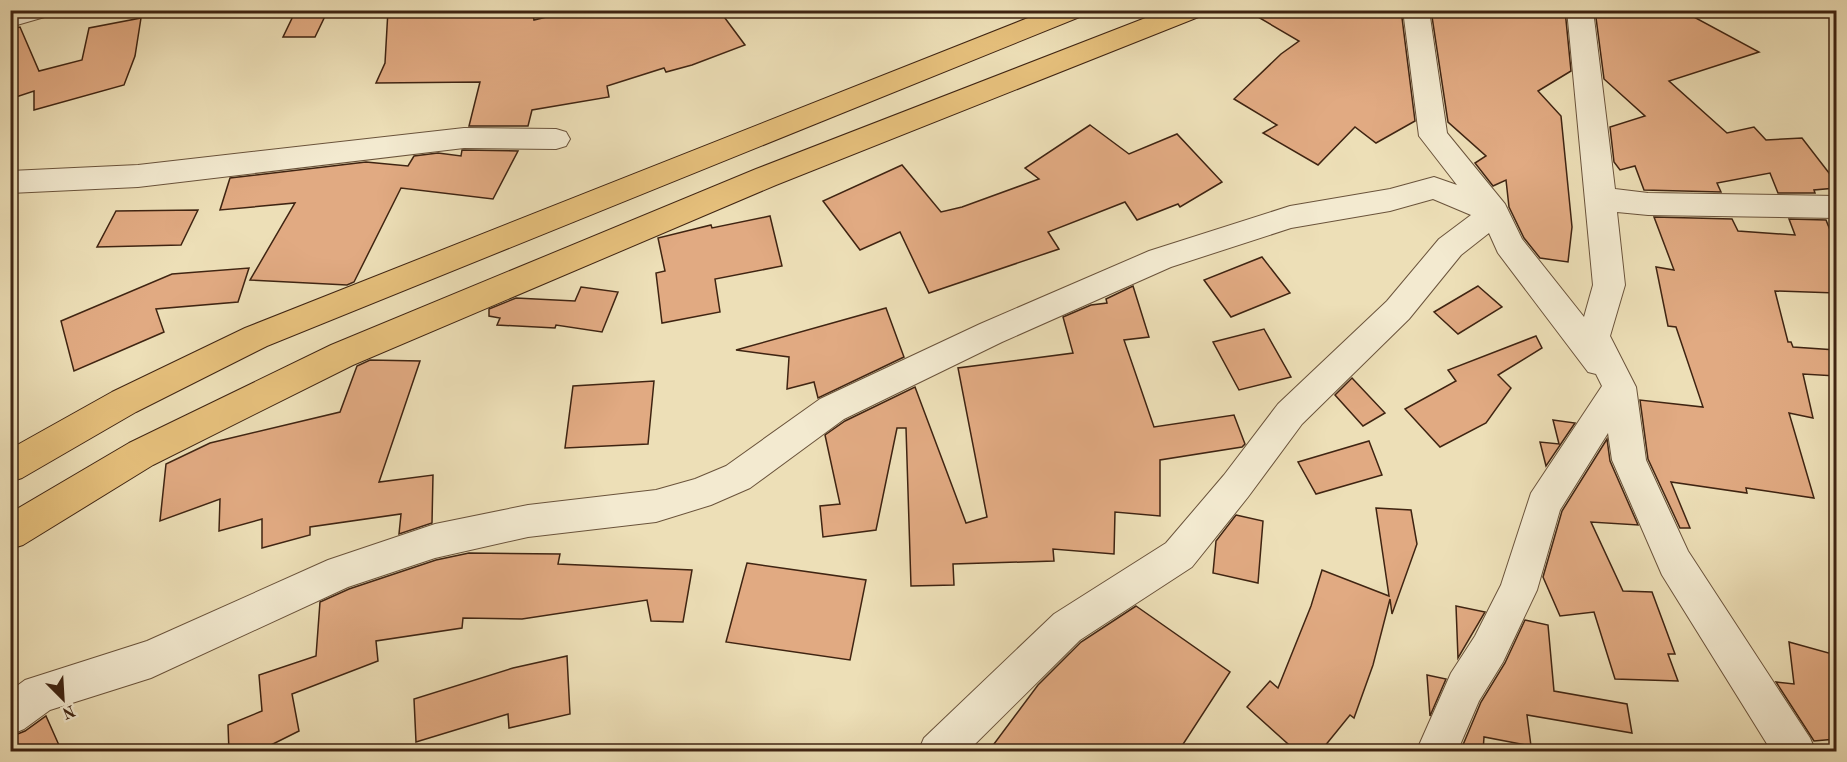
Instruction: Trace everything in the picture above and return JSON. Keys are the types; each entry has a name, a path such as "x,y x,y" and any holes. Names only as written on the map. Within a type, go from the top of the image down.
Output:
{"main road":[{"path":"10,466 124,402 256,337 393,280 1073,10"},
{"path":"10,533 141,454 342,355 766,177 1192,10"}],"street":[{"path":"10,19 39,10"},
{"path":"1416,10 1433,136 1496,212 1509,245 1619,387"},
{"path":"1580,10 1609,285 1594,336 1619,387 1629,460 1675,563 1796,752"},
{"path":"10,182 138,176 464,138 556,139"},
{"path":"10,715 39,694 152,659 341,573 435,541 528,521 656,506 699,494 738,477 832,409 991,333 1160,259 1290,217 1390,200 1434,188 1496,212"},
{"path":"1601,198 1648,204 1836,207"},
{"path":"938,752 1067,627 1179,555 1236,486 1290,414 1398,310 1450,247 1496,212"},
{"path":"1436,752 1466,687 1489,649 1518,590 1544,504 1619,387"}],"building":[{"path":"296,10 328,10 315,37 283,37"},
{"path":"388,10 532,10 534,20 575,10 719,10 745,45 692,65 666,72 664,68 607,86 609,97 532,110 528,126 469,126 480,82 376,83 385,63"},
{"path":"1246,10 1401,10 1415,121 1376,143 1355,127 1318,165 1263,133 1277,125 1234,99 1281,54 1299,41"},
{"path":"1431,10 1565,10 1571,71 1538,91 1561,116 1572,227 1568,262 1540,258 1524,238 1509,207 1506,180 1493,186 1475,163 1486,156 1448,122"},
{"path":"1595,10 1681,10 1759,52 1669,81 1727,133 1754,127 1766,140 1802,138 1836,182 1836,188 1814,190 1815,193 1778,193 1770,173 1717,183 1721,192 1644,190 1635,166 1620,170 1614,162 1610,127 1645,116 1604,79"},
{"path":"141,18 135,56 124,85 34,110 34,91 10,99 10,29 20,27 39,71 82,60 89,28"},
{"path":"1090,125 1129,154 1177,134 1222,182 1180,207 1178,204 1137,220 1125,202 1048,232 1059,249 929,293 900,232 860,250 823,201 902,165 941,212 962,207 1039,179 1025,168"},
{"path":"462,150 518,151 493,199 401,188 354,282 347,285 250,280 295,203 220,210 230,178 366,162 408,166 414,156 438,153 461,156"},
{"path":"198,210 181,245 97,247 116,211"},
{"path":"770,216 782,266 715,279 720,312 662,323 656,273 665,271 658,238 711,225 712,228"},
{"path":"1654,217 1732,219 1738,231 1795,235 1789,219 1826,220 1836,245 1836,293 1775,291 1788,342 1791,342 1793,347 1836,350 1836,376 1803,374 1813,418 1789,413 1814,498 1746,488 1747,493 1671,482 1690,528 1680,528 1648,459 1640,400 1703,407 1676,327 1668,326 1656,267 1674,270"},
{"path":"1262,257 1290,293 1231,317 1204,280"},
{"path":"249,268 238,302 156,309 164,332 74,371 61,321 172,274"},
{"path":"1133,286 1149,337 1124,340 1154,427 1234,415 1245,444 1242,447 1160,460 1160,516 1115,512 1114,554 1053,549 1054,561 953,564 954,585 911,586 906,428 897,428 876,530 823,537 820,506 840,504 825,435 845,421 915,387 966,523 987,517 958,368 1073,353 1063,317 1091,305 1107,303 1106,299"},
{"path":"1478,286 1502,307 1458,334 1434,312"},
{"path":"581,287 618,292 602,332 556,325 555,328 497,325 500,318 489,316 489,309 516,298 575,301"},
{"path":"886,308 904,357 818,398 814,382 787,389 789,357 736,350"},
{"path":"1264,329 1291,377 1239,390 1213,342"},
{"path":"1536,336 1542,348 1498,375 1511,388 1486,423 1440,447 1405,409 1456,381 1448,370"},
{"path":"370,360 420,361 379,482 433,475 432,523 399,534 401,514 310,527 310,535 262,548 262,519 219,531 220,499 160,521 166,464 210,443 340,412 357,366"},
{"path":"1352,378 1385,413 1363,426 1335,395"},
{"path":"654,381 648,444 565,448 573,386"},
{"path":"1553,420 1575,423 1546,466 1540,442 1559,444"},
{"path":"1607,439 1610,461 1638,525 1591,522 1623,591 1652,592 1675,654 1668,654 1678,681 1615,679 1594,612 1560,616 1543,577 1562,511"},
{"path":"1369,441 1382,475 1316,494 1298,462"},
{"path":"1376,508 1411,510 1417,544 1392,614 1390,599 1373,665 1354,718 1350,715 1320,752 1297,752 1247,707 1270,681 1278,688 1311,606 1322,570 1389,596"},
{"path":"1236,515 1263,521 1258,583 1213,573 1216,541"},
{"path":"469,553 560,554 558,564 692,570 683,622 651,621 647,600 522,619 463,618 462,628 376,641 378,661 292,694 299,731 257,752 229,752 228,725 262,711 259,675 316,656 320,602 349,589 436,560"},
{"path":"747,563 866,580 850,660 726,642"},
{"path":"1136,606 1230,672 1178,752 988,752 1038,685 1081,642"},
{"path":"1456,606 1485,612 1458,658"},
{"path":"1525,620 1548,625 1554,691 1627,704 1632,733 1527,715 1531,746 1484,737 1483,752 1460,752 1481,702 1505,663"},
{"path":"1789,642 1836,655 1836,739 1814,741 1776,682 1794,684"},
{"path":"567,656 570,714 509,728 508,714 416,742 414,699 513,668"},
{"path":"1427,675 1446,679 1430,716"},
{"path":"46,716 62,752 10,752 10,737 25,731"}]}
